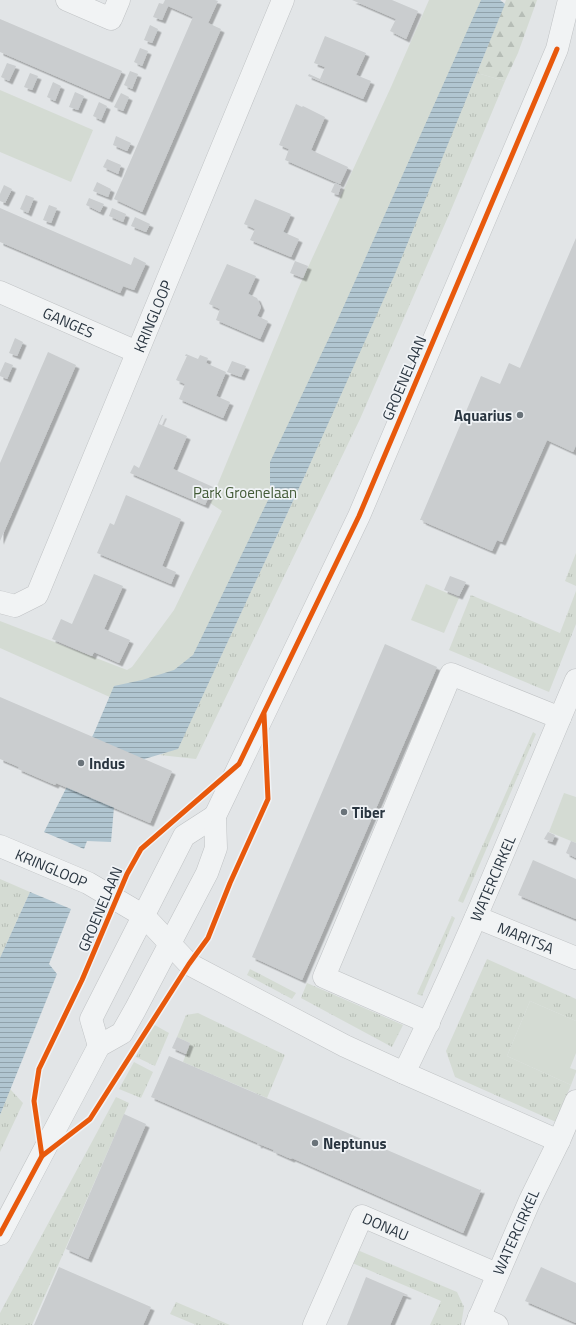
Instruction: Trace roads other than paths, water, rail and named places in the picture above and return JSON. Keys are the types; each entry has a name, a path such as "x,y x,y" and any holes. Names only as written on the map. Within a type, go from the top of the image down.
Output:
{"street":[{"path":"66,0 111,19 119,0"},
{"name":"GROENELAAN","path":"99,1046 122,1033 207,873 216,848 215,816 359,516 558,49 570,0"},
{"name":"KRINGLOOP","path":"0,602 15,606 37,595 280,1"},
{"name":"GROENELAAN","path":"558,49 576,23"},
{"name":"GANGES","path":"0,292 137,352"},
{"path":"429,1023 324,978 451,674 560,718"},
{"name":"WATERCIRKEL","path":"404,1074 429,1023 476,917 576,680"},
{"path":"0,1234 99,1046 91,1020 184,836 215,816"},
{"name":"KRINGLOOP","path":"0,846 88,883 144,916 170,944"},
{"name":"MARITSA","path":"476,917 576,958"},
{"path":"170,944 189,964 345,1046 404,1074 559,1141"},
{"name":"WATERCIRKEL","path":"484,1322 497,1274 576,1101"},
{"name":"DONAU","path":"314,1325 362,1216 497,1274"}],"water":[{"path":"481,0 500,0 505,4 395,274 306,473 178,749 131,763 114,807 111,842 87,841 84,849 44,832 94,733 114,686 142,680 174,670 193,655 270,496 270,462 338,319"},
{"path":"30,892 71,909 49,964 57,974 0,1115 0,958"}],"place":[{"name":"Aquarius","path":"520,415"},
{"name":"Indus","path":"81,763"},
{"name":"Tiber","path":"344,812"},
{"name":"Neptunus","path":"315,1143"}],"park label":[{"name":"Park Groenelaan","path":"245,492"}]}
